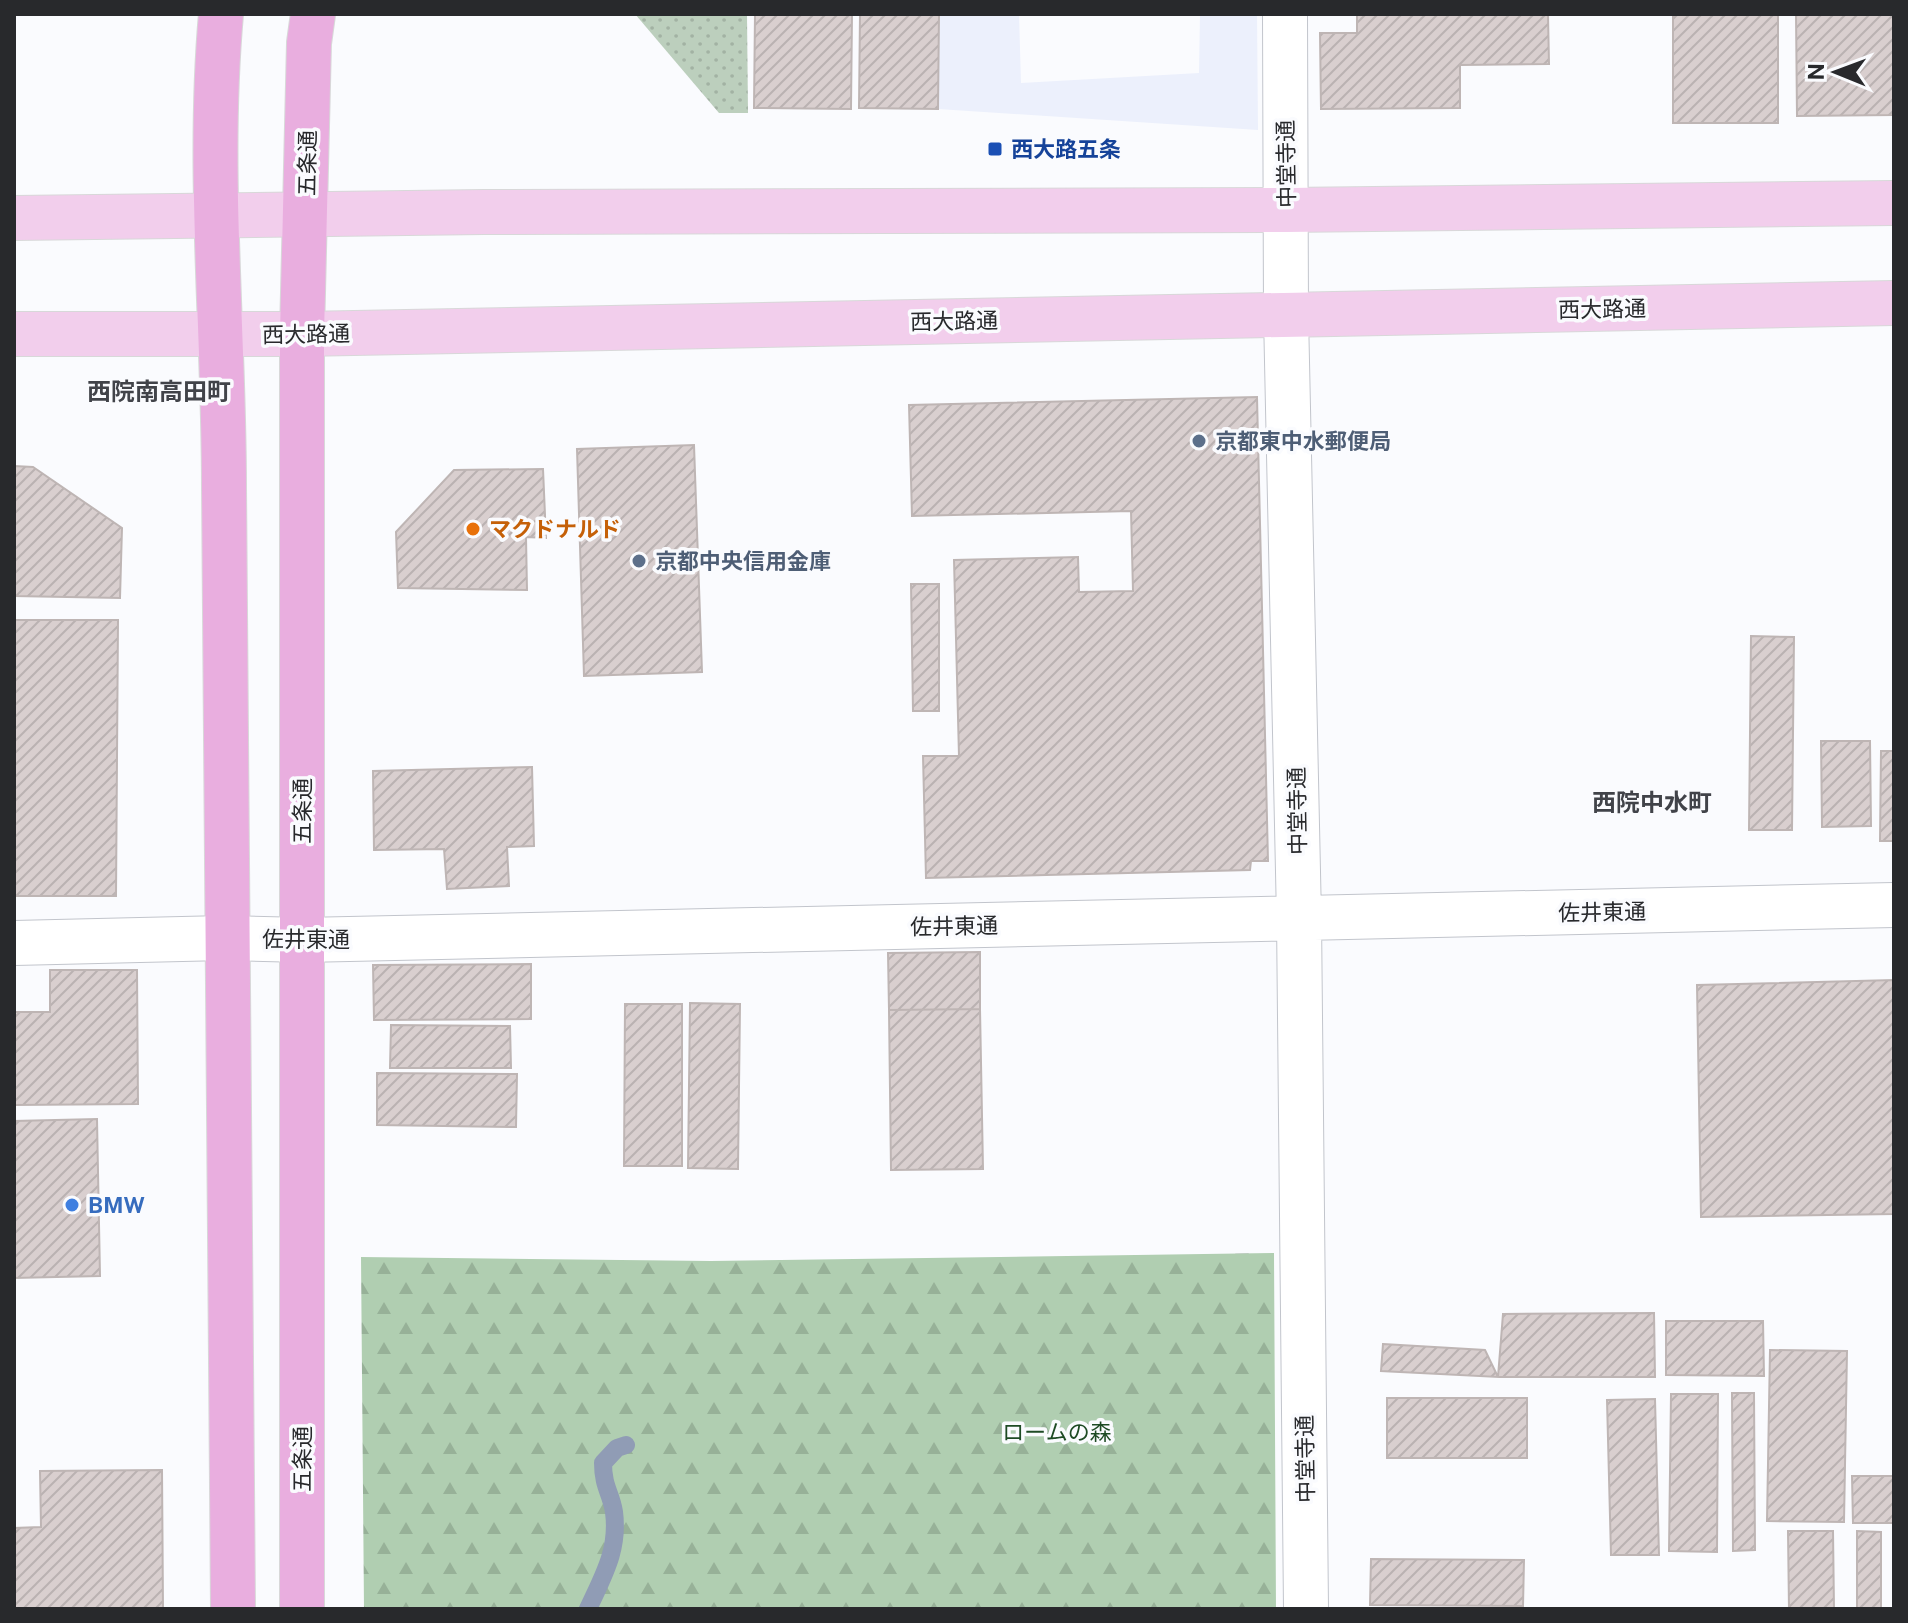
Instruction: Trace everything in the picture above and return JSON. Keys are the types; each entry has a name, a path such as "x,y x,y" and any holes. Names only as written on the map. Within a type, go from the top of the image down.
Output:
{"highway":[{"path":"221,14 216,214 224,463 224,938 233,1609"},
{"name":"五条通","path":"302,1609 302,334 309,43 313,14"}],"main road":[{"path":"14,218 306,213 1286,210 1894,203"},
{"name":"西大路通","path":"14,334 302,334 1894,303"}],"street":[{"name":"中堂寺通","path":"1285,14 1286,315 1299,918 1306,1609"},
{"name":"佐井東通","path":"14,943 224,938 303,940 1894,905"}],"shaded area":[{"path":"939,14 1019,14 1021,83 1199,73 1200,14 1257,14 1258,130 938,109"}],"green space":[{"path":"635,14 747,14 748,113 719,113"},
{"name":"ロームの森","path":"1274,1253 1276,1609 364,1609 361,1257 711,1261"}],"building":[{"path":"755,14 852,14 851,109 754,108"},
{"path":"860,14 939,14 938,109 859,108"},
{"path":"1357,14 1548,14 1549,64 1460,65 1460,108 1321,109 1320,33 1357,33"},
{"path":"1673,14 1778,14 1778,123 1673,123"},
{"path":"1796,14 1894,14 1894,115 1797,116"},
{"path":"1257,397 1268,861 1251,861 1250,870 926,878 923,756 959,756 954,560 1078,557 1079,592 1133,591 1131,511 912,516 909,405"},
{"name":"京都中央信用金庫","path":"694,445 702,672 584,676 577,449"},
{"path":"14,466 33,467 122,528 120,598 14,596"},
{"path":"543,469 546,538 526,537 527,590 398,588 396,532 454,470"},
{"path":"911,584 939,584 939,711 913,711"},
{"path":"14,620 118,620 116,896 14,896"},
{"path":"1751,636 1794,637 1792,830 1749,830"},
{"path":"1821,741 1870,741 1871,826 1822,827"},
{"path":"1881,751 1894,751 1894,841 1880,841"},
{"path":"532,767 534,846 507,847 509,886 447,889 444,849 374,850 373,771"},
{"path":"980,952 980,1009 889,1010 888,953"},
{"path":"531,964 531,1019 374,1020 373,965"},
{"path":"50,970 137,970 138,1104 14,1105 14,1012 50,1012"},
{"path":"1894,980 1894,1214 1701,1217 1697,985"},
{"path":"690,1003 740,1004 738,1169 688,1168"},
{"path":"625,1004 682,1004 682,1166 624,1166"},
{"path":"980,1009 983,1169 891,1170 889,1010"},
{"path":"391,1025 510,1026 511,1068 390,1068"},
{"path":"377,1073 517,1074 516,1127 377,1125"},
{"path":"97,1119 100,1276 14,1278 14,1121"},
{"path":"1654,1313 1655,1377 1498,1377 1503,1314"},
{"path":"1666,1321 1763,1321 1764,1376 1666,1375"},
{"path":"1383,1344 1485,1350 1498,1377 1381,1371"},
{"path":"1770,1350 1847,1351 1844,1522 1767,1521"},
{"path":"1732,1393 1754,1393 1755,1550 1733,1551"},
{"path":"1671,1394 1718,1394 1717,1552 1669,1551"},
{"path":"1387,1398 1527,1398 1527,1458 1387,1458"},
{"path":"1655,1399 1659,1555 1611,1555 1607,1400"},
{"path":"162,1470 163,1609 14,1609 14,1528 41,1527 40,1471"},
{"path":"1852,1476 1894,1476 1894,1523 1853,1523"},
{"path":"1788,1531 1833,1531 1834,1609 1789,1609"},
{"path":"1857,1531 1881,1532 1881,1609 1857,1609"},
{"path":"1371,1559 1524,1560 1523,1606 1370,1605"}],"waterway":[{"path":"588,1609 604,1574 614,1539 614,1512 603,1463 617,1448 626,1445"}],"place":[{"name":"西大路五条","path":"995,149"},
{"name":"京都東中水郵便局","path":"1199,441"},
{"name":"マクドナルド","path":"473,529"},
{"name":"京都中央信用金庫","path":"639,561"},
{"name":"BMW","path":"72,1205"}],"district":[{"name":"西院南高田町","path":"159,391"},
{"name":"西院中水町","path":"1652,802"}]}
